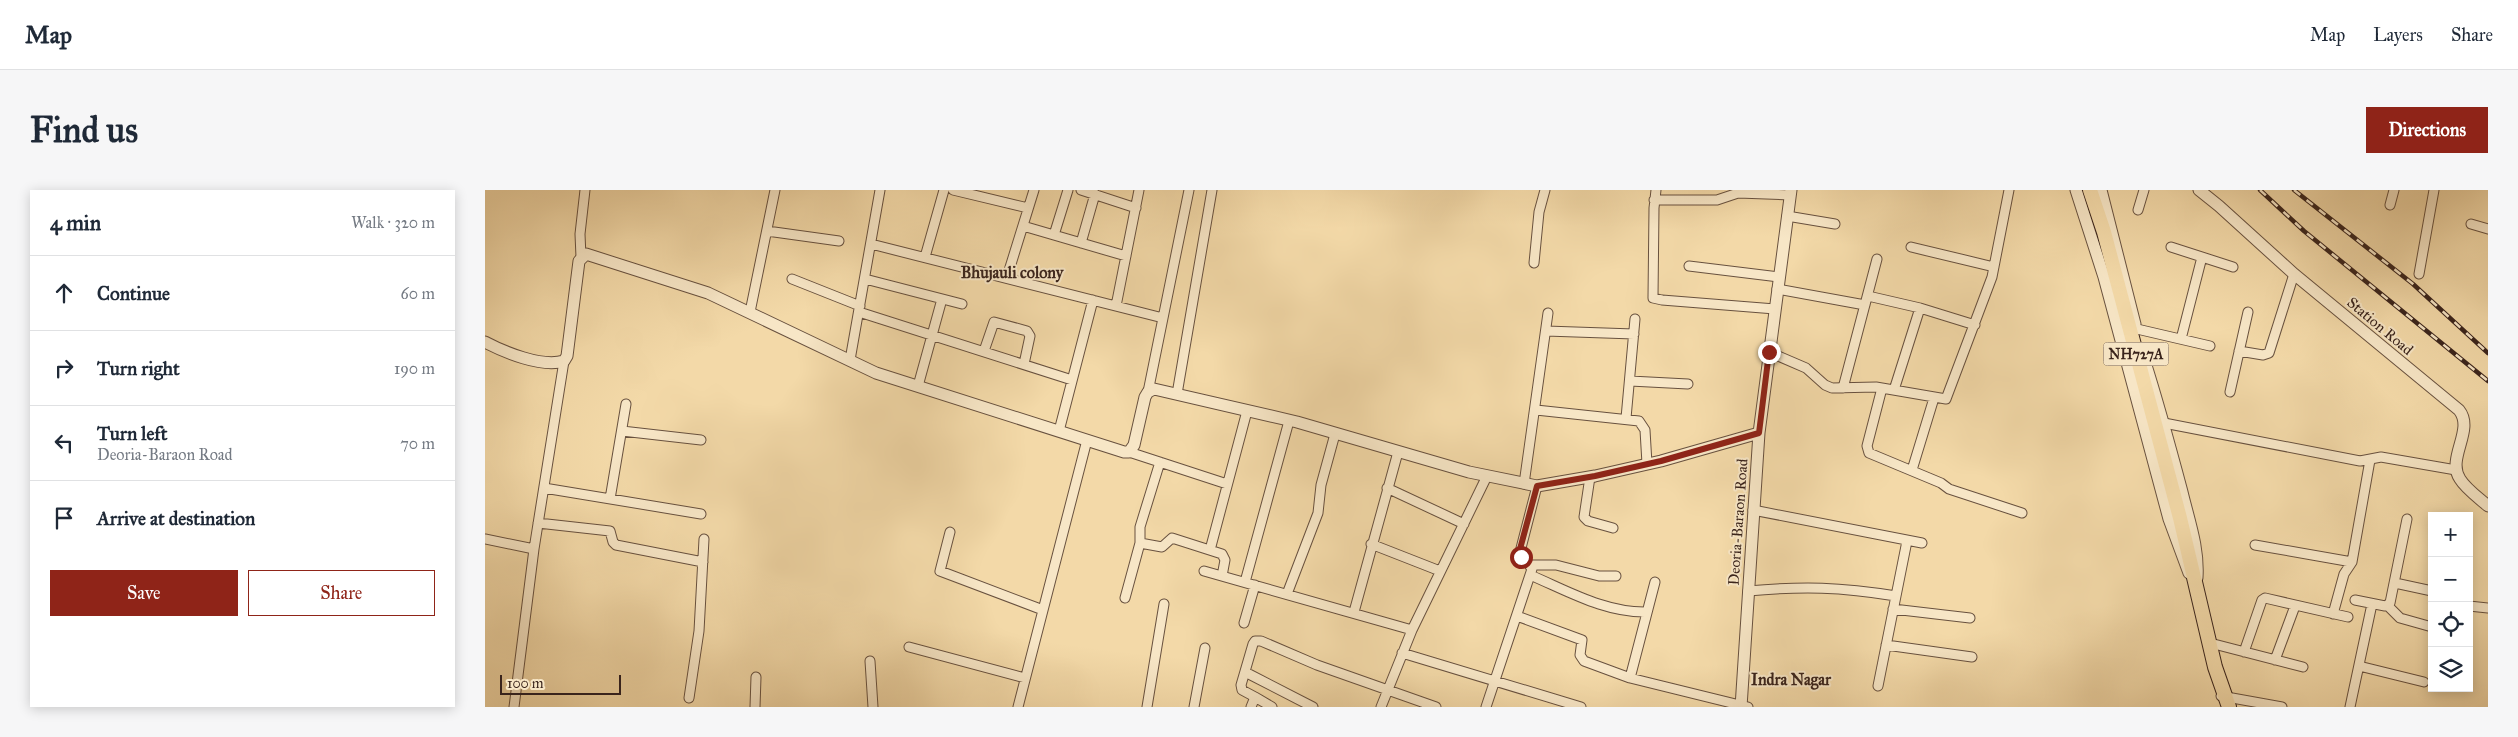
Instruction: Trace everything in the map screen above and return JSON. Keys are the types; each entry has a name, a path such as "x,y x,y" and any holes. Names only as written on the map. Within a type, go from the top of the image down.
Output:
{"highway":[{"name":"NH727A","path":"2090,190 2104,232 2180,518 2223,701"}],"street":[{"path":"514,707 544,488 564,361 567,356 581,257 580,234 585,190"},
{"path":"750,312 775,190"},
{"path":"850,360 880,190"},
{"path":"925,257 944,190"},
{"path":"953,190 1028,208"},
{"path":"1007,277 1034,190"},
{"path":"1054,235 1068,190"},
{"path":"1081,190 1136,208"},
{"path":"1116,306 1139,190"},
{"path":"1129,452 1134,445 1147,392 1189,190"},
{"path":"1177,394 1212,190"},
{"path":"1535,263 1539,212 1545,190"},
{"path":"1656,190 1654,200 1653,298 1775,309"},
{"path":"1769,352 1806,368 1825,385 1843,388 1882,388 1946,399 1995,267 2009,190"},
{"path":"2076,190 2103,276 2169,519 2187,570 2196,585"},
{"path":"2101,190 2195,541 2198,564 2196,585"},
{"path":"2138,210 2144,190"},
{"name":"Station Road","path":"2199,190 2294,274 2459,410 2463,415 2464,424 2456,470"},
{"path":"2390,205 2394,190"},
{"path":"2419,274 2434,190"},
{"path":"1654,200 1717,200 1738,193 1791,192"},
{"name":"Deoria-Baraon Road","path":"1743,707 1748,592 1759,433 1791,192"},
{"path":"1081,243 1095,194"},
{"path":"1787,216 1835,224"},
{"path":"2471,224 2488,229"},
{"path":"1023,226 1126,256"},
{"path":"767,231 839,240"},
{"path":"871,244 1163,318"},
{"path":"1911,247 1995,267"},
{"path":"2171,247 2233,267"},
{"path":"581,257 591,255 708,293 876,373 1227,484"},
{"path":"2181,340 2202,257"},
{"path":"1843,388 1877,259"},
{"path":"1689,266 1779,276"},
{"path":"2239,351 2263,355 2269,353 2294,274"},
{"path":"792,279 859,309 932,335 1072,380"},
{"path":"865,279 962,304"},
{"path":"1777,289 1920,308 1975,325"},
{"path":"918,386 942,299"},
{"path":"1059,431 1093,300"},
{"path":"1893,390 1920,308"},
{"path":"2230,392 2248,312"},
{"path":"1524,484 1536,410 1548,313"},
{"path":"1626,418 1635,320"},
{"path":"984,352 994,322 1027,331 1030,336 1024,364"},
{"path":"2137,329 2210,346"},
{"path":"1546,331 1634,334"},
{"path":"485,342 512,355 549,363 564,361"},
{"path":"1630,381 1688,384"},
{"path":"1882,388 1867,448 1873,455 1912,470 1949,489 2022,512"},
{"path":"1147,392 1154,389 1177,394 1289,421 1487,476 1537,486 1591,477 1647,464 1759,433"},
{"path":"1912,470 1934,398"},
{"path":"610,499 626,404"},
{"path":"1536,410 1626,418 1639,421 1644,426 1647,464"},
{"path":"1211,550 1247,411"},
{"path":"1244,623 1250,583 1289,421"},
{"path":"2164,423 2359,461 2381,457 2456,470 2459,479 2488,506"},
{"path":"622,431 701,440"},
{"path":"1287,594 1318,512 1321,485 1335,434"},
{"path":"1018,707 1087,440"},
{"path":"1354,612 1371,544 1398,452"},
{"path":"2333,614 2345,574 2351,562 2371,460"},
{"path":"1125,598 1140,543 1140,527 1160,462"},
{"path":"1381,707 1412,630 1487,476"},
{"path":"1591,477 1584,517 1588,521 1613,528"},
{"path":"1486,707 1530,575 1531,565 1520,552 1537,486"},
{"path":"544,488 701,514"},
{"path":"1387,488 1464,524"},
{"path":"1753,510 1922,544"},
{"path":"2388,606 2395,583 2407,519"},
{"path":"539,523 610,531 613,542 616,545 703,562"},
{"path":"950,532 940,571 1043,610"},
{"path":"485,538 535,549"},
{"path":"1140,543 1162,547 1172,538 1211,550 1225,556 1222,576"},
{"path":"689,698 699,631 704,539"},
{"path":"1878,686 1907,541"},
{"path":"1371,544 1441,571"},
{"path":"2255,545 2351,562"},
{"path":"1531,565 1557,565 1599,576 1617,576"},
{"path":"1204,571 1412,630"},
{"path":"1530,575 1605,607 1631,612 1647,612"},
{"path":"1630,678 1655,582"},
{"path":"2395,583 2428,590"},
{"path":"1748,592 1810,586 1850,588 1896,596"},
{"path":"2244,652 2263,599 2348,617"},
{"path":"2355,600 2388,606 2400,618 2428,626"},
{"path":"1147,707 1164,604"},
{"path":"2350,707 2372,604"},
{"path":"2275,660 2295,606"},
{"path":"2473,606 2488,608"},
{"path":"1893,609 1970,618"},
{"path":"1517,616 1579,638 1583,643 1581,659 1630,678 1743,707"},
{"path":"1272,707 1241,688 1255,641 1261,641 1436,707"},
{"path":"2210,643 2303,667"},
{"path":"1886,645 1972,657"},
{"path":"909,647 1025,678"},
{"path":"1194,707 1205,648"},
{"path":"1402,654 1581,707"},
{"path":"870,661 873,707"},
{"path":"2359,666 2424,682"},
{"path":"1245,672 1313,707"},
{"path":"755,707 756,677"},
{"path":"1251,707 1255,697"},
{"path":"2223,701 2283,707"}],"railway":[{"path":"2260,190 2304,231 2488,381"},
{"path":"2294,190 2413,284 2488,353"}],"district":[{"name":"Bhujauli colony","path":"1012,272"},
{"name":"Indra Nagar","path":"1791,679"}],"route":[{"path":"1521,557 1520,549 1537,486 1595,476 1661,461 1759,433 1769,352"}]}
